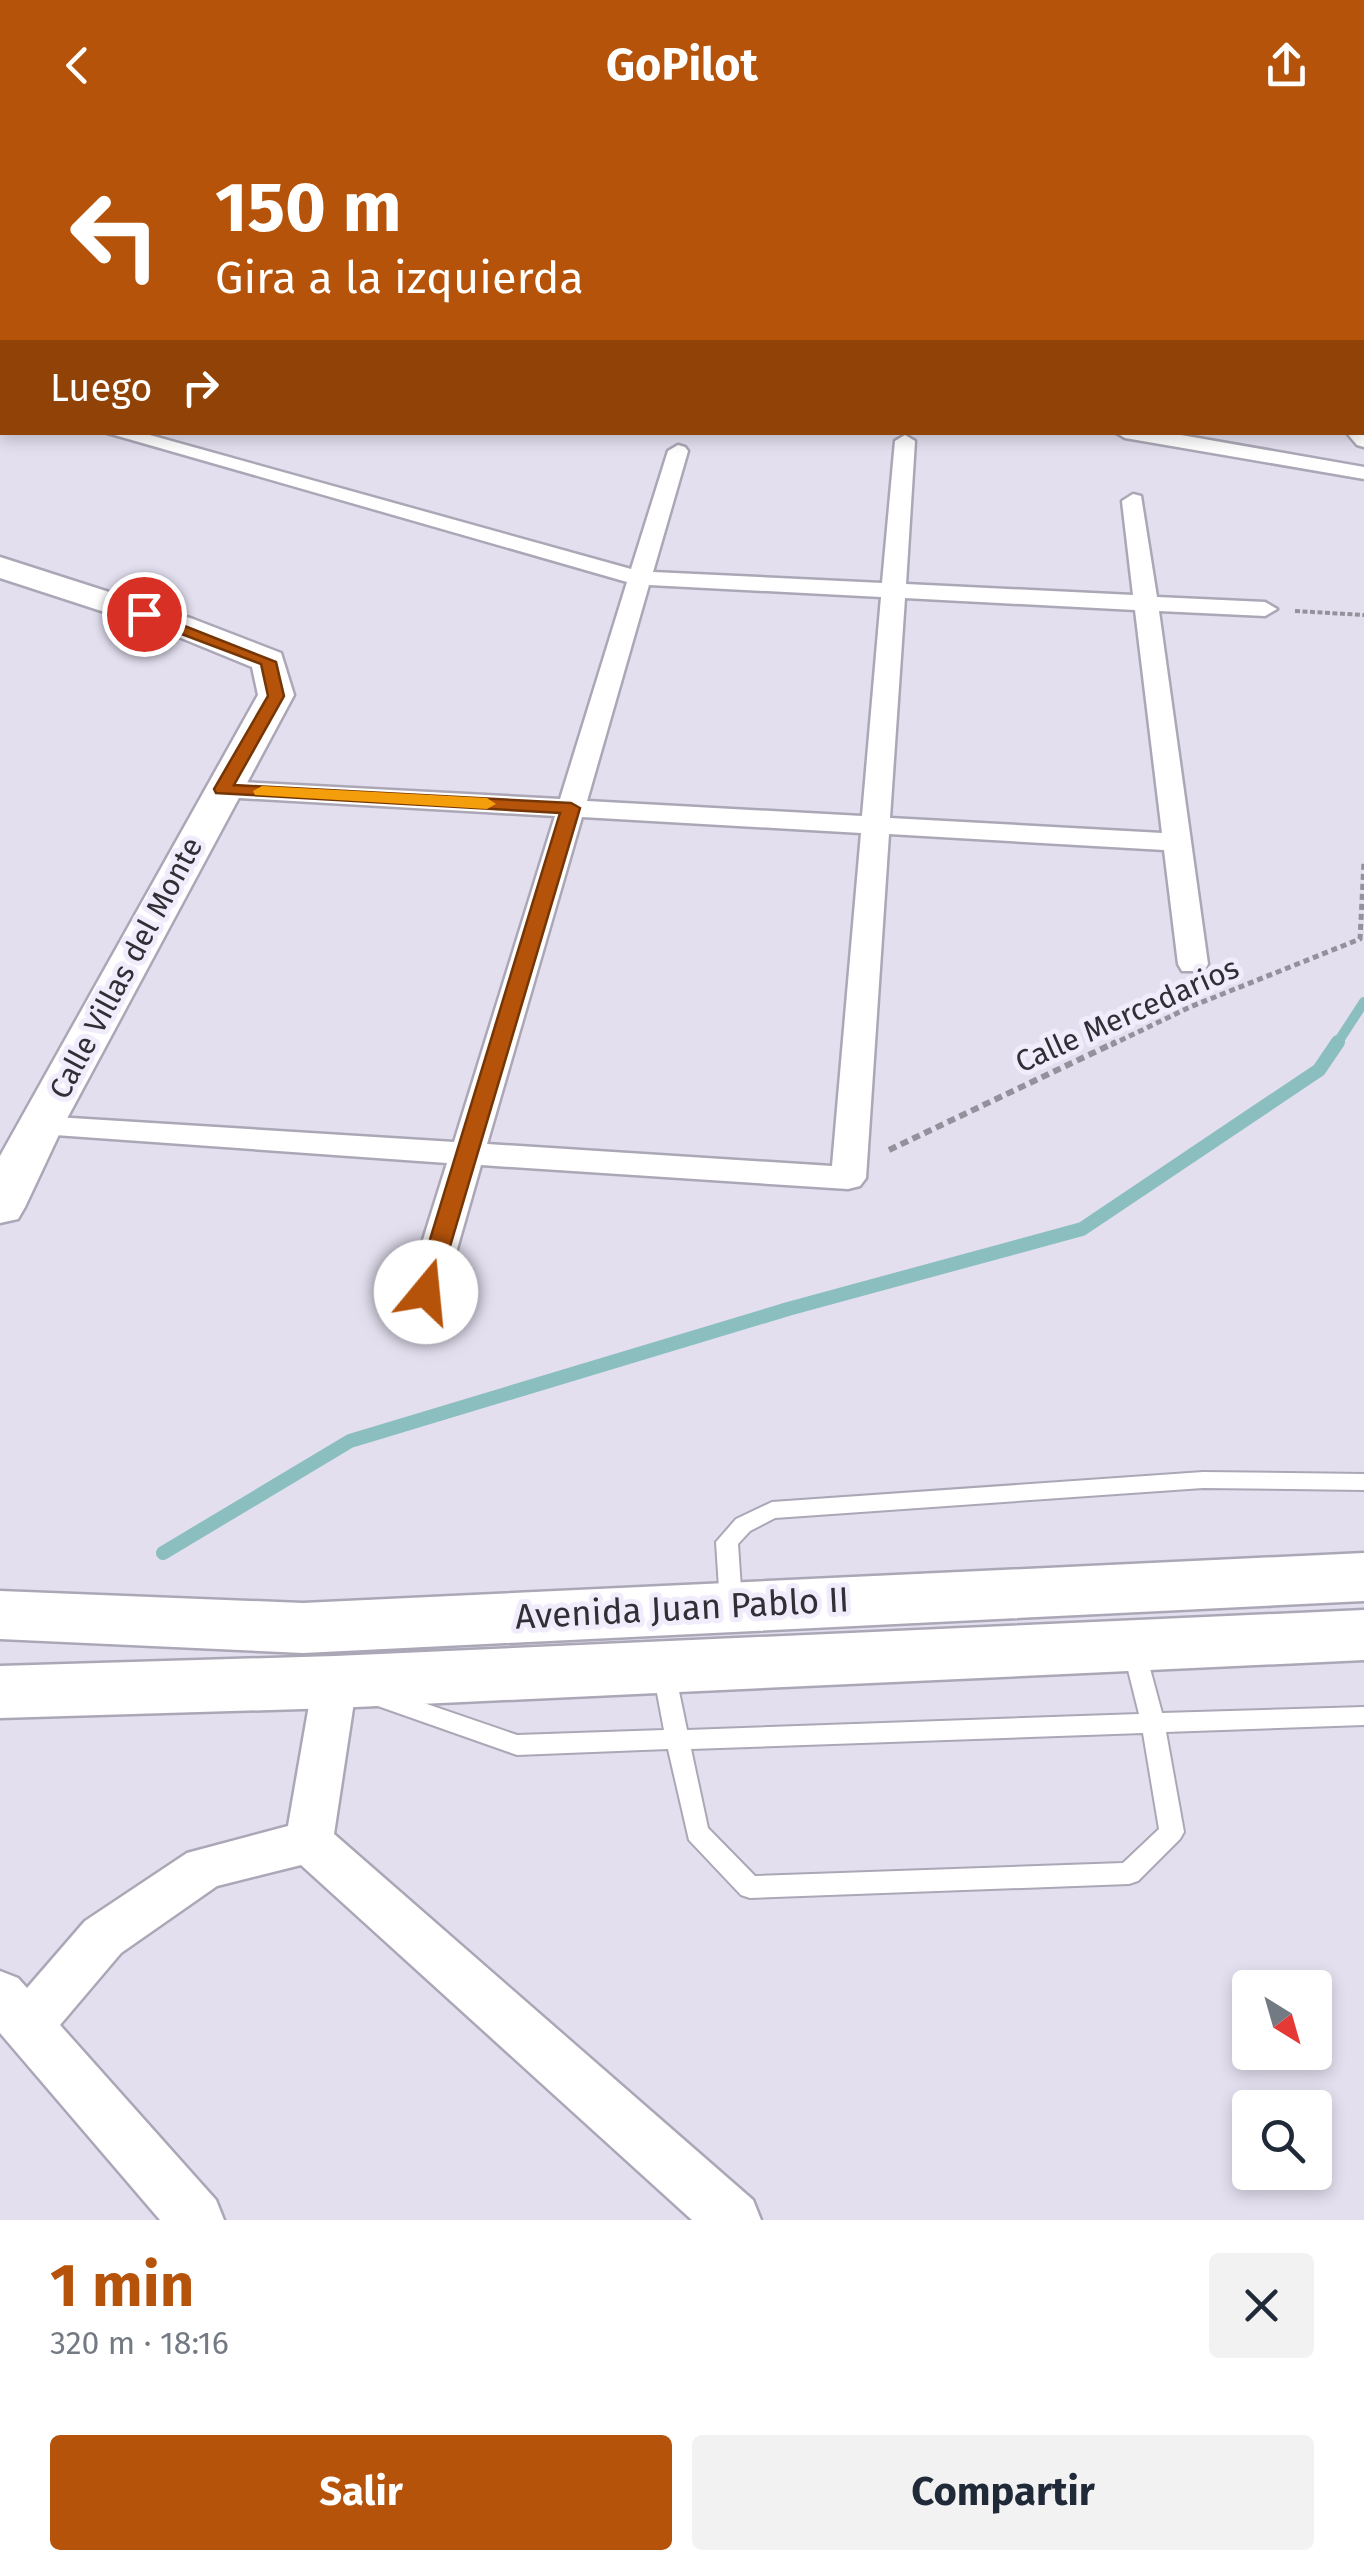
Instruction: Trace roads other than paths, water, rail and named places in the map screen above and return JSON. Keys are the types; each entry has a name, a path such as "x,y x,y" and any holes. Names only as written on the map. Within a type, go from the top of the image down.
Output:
{"main road":[{"name":"Calle Villas del Monte","path":"0,567 180,626 268,662 276,696 222,789 0,1207"},
{"name":"Avenida Juan Pablo II","path":"0,1615 303,1628 1364,1578"},
{"name":"Avenida Juan Pablo II","path":"0,1692 335,1682 1364,1636"}],"street":[{"path":"125,435 640,578 1266,609"},
{"path":"1142,435 1364,473"},
{"path":"40,1126 848,1178 905,441"},
{"path":"426,1292 678,450"},
{"path":"1133,501 1193,964"},
{"path":"222,789 1177,842"},
{"path":"309,1842 335,1682"},
{"path":"196,2220 14,2010 103,1937 204,1868 309,1842"},
{"path":"309,1842 733,2220"}],"lane":[{"path":"730,1605 727,1542 743,1525 772,1510 1203,1480 1364,1482"},
{"path":"663,1667 697,1833 750,1887 1129,1873 1172,1832 1153,1723 1133,1646"},
{"path":"335,1682 517,1744 1364,1716"}],"waterway":[{"path":"1337,1044 1364,1002"},
{"path":"163,1553 350,1441 788,1309 1082,1229 1319,1070 1337,1044"}]}
